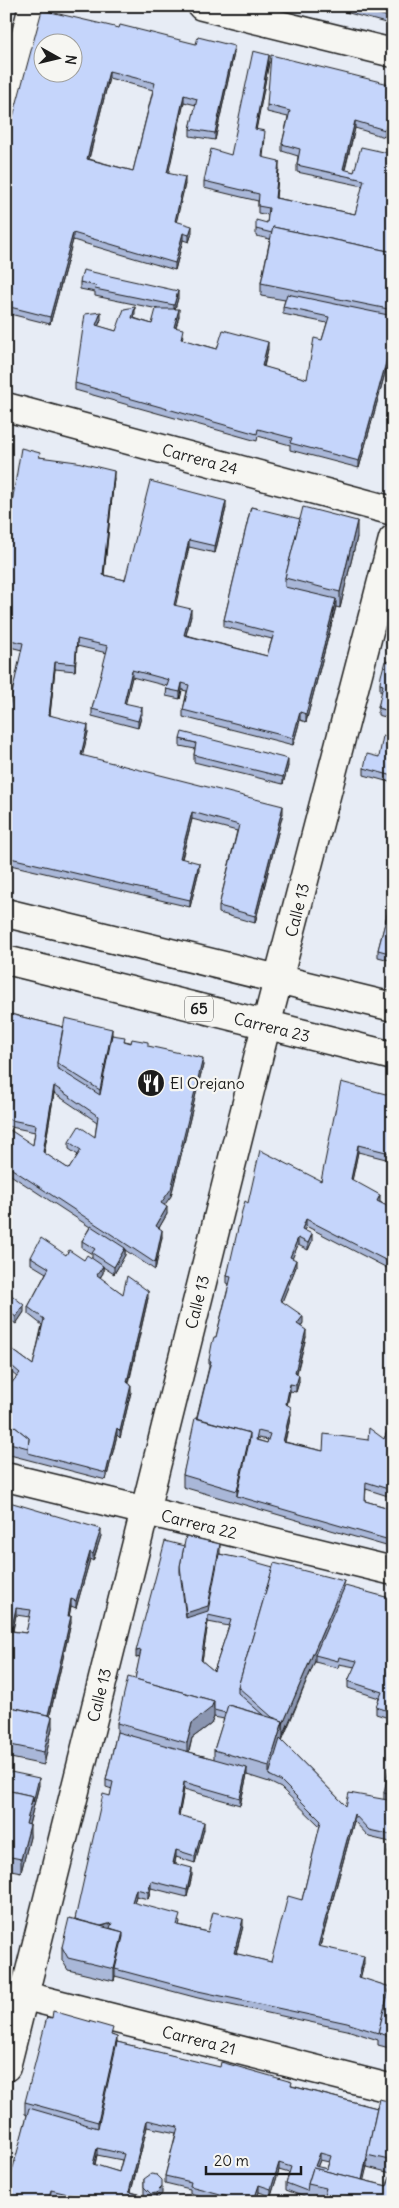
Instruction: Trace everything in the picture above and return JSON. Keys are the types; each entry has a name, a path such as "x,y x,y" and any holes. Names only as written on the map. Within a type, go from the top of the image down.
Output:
{"street":[{"path":"6,113 33,6"},
{"path":"202,6 393,53"},
{"name":"Carrera 24","path":"6,407 393,511"},
{"name":"Calle 13","path":"6,2067 15,1993 145,1511 266,1026 393,540"},
{"path":"6,913 279,981 393,1007"},
{"name":"Carrera 23","path":"6,960 393,1056"},
{"name":"Carrera 22","path":"6,1476 393,1571"},
{"name":"Carrera 21","path":"15,1993 393,2089"}],"building":[{"path":"349,6 393,6 393,18"},
{"path":"42,10 119,28 120,25 196,44 198,37 234,46 215,133 190,129 197,99 184,95 167,173 185,177 175,221 192,226 189,235 183,233 175,263 73,233 50,317 6,306 6,143 32,47 32,82 82,82 82,32 36,32","holes":["109,71 155,83 133,171 87,159"]},
{"path":"253,51 269,55 255,129 265,131 262,157 279,161 275,198 355,214 364,180 297,165 300,149 282,144 290,111 267,105 271,55 393,85 393,111 389,110 385,130 355,121 343,169 354,172 361,147 393,154 393,252 273,227 272,233 256,229 256,220 267,223 269,208 258,206 259,194 204,181 211,149 231,155"},
{"path":"273,227 393,252 393,310 261,283"},
{"path":"83,270 178,291 174,305 95,289 96,286 80,282"},
{"path":"287,294 393,316 393,337 359,461 290,443 292,438 258,429 257,434 75,383 85,314 101,312 96,325 116,331 124,309 135,307 132,318 152,324 156,309 179,309 174,327 183,329 181,339 217,349 223,330 268,342 262,366 307,379 314,338 322,340 329,317 283,307"},
{"path":"21,448 40,453 39,457 77,462 114,471 103,575 125,580 150,481 226,501 215,546 189,540 174,605 191,609 184,635 267,656 274,633 224,620 251,507 300,519 285,578 285,587 336,599 306,714 300,712 293,738 183,710 189,685 182,683 180,692 166,689 169,680 132,670 124,703 142,707 138,721 92,709 108,646 77,639 75,664 55,662 49,715 88,725 81,755 283,806 255,916 219,906 239,825 192,812 180,858 199,863 190,900 6,857 6,721 23,643 6,639 6,539"},
{"path":"303,507 357,521 340,592 285,578"},
{"path":"393,644 393,712 378,708 383,685 380,684 381,676 385,661 389,662"},
{"path":"182,732 288,759 283,777 194,755 196,743 180,739"},
{"path":"383,736 393,739 393,776 364,768 367,754 379,757"},
{"path":"393,892 393,954 378,950"},
{"path":"6,1013 63,1027 57,1068 100,1095 112,1035 125,1037 124,1041 131,1043 132,1039 148,1042 148,1046 203,1058 171,1189 161,1203 167,1207 156,1226 162,1230 155,1263 6,1165 10,1130 33,1145 36,1125 6,1119","holes":["54,1086 98,1116 95,1137 79,1126 69,1142 81,1150 69,1169 43,1152"]},
{"path":"65,1018 112,1029 100,1090 57,1063"},
{"path":"341,1082 393,1096 393,1141 390,1153 358,1145 351,1179 380,1195 377,1201 393,1209 393,1264 306,1219 302,1229 312,1234 308,1243 298,1238 290,1257 296,1260 280,1300 303,1316 297,1324 306,1330 295,1372 299,1375 296,1385 290,1384 286,1404 291,1407 283,1442 323,1451 324,1434 368,1440 369,1428 384,1439 393,1418 393,1472 388,1489 366,1482 365,1501 389,1508 393,1492 393,1541 237,1496 250,1433 197,1418 211,1361 209,1360 212,1344 214,1337 216,1337 231,1277 227,1276 242,1211 245,1201 248,1203 260,1150 321,1181","holes":["258,1431 270,1434 267,1443 256,1440"]},
{"path":"91,1226 125,1248 114,1267 92,1253 95,1249 82,1241"},
{"path":"41,1238 66,1255 69,1250 84,1260 87,1255 103,1266 97,1275 123,1294 127,1276 148,1291 127,1382 131,1385 120,1431 117,1428 106,1473 28,1453 29,1438 6,1420 6,1384 9,1386 20,1373 6,1361 6,1345 33,1365 44,1319 28,1307 49,1268 31,1257"},
{"path":"9,1293 24,1305 16,1317 6,1310 6,1298"},
{"path":"195,1418 250,1433 237,1491 183,1475"},
{"path":"6,1420 29,1438 28,1448 6,1442"},
{"path":"6,1501 101,1529 93,1554 90,1552 76,1601 71,1599 68,1616 71,1616 48,1715 6,1706","holes":["16,1608 31,1610 26,1633 11,1631"]},
{"path":"186,1536 220,1544 208,1606 186,1613 180,1566"},
{"path":"165,1541 184,1546 180,1572 186,1618 208,1611 219,1554 273,1567 238,1687 238,1693 263,1715 228,1705 226,1713 214,1710 214,1701 135,1679 141,1650 136,1651","holes":["208,1615 231,1620 214,1671 201,1660"]},
{"path":"274,1563 344,1581 283,1724 283,1721 272,1717 238,1687"},
{"path":"345,1586 393,1599 392,1712 376,1707 382,1692 348,1681 357,1661 339,1657 338,1661 315,1655"},
{"path":"128,1677 214,1701 211,1708 192,1723 187,1743 117,1723"},
{"path":"228,1705 283,1721 269,1766 214,1750"},
{"path":"6,1706 52,1716 44,1752 6,1744"},
{"path":"117,1732 247,1768 240,1798 184,1782 178,1815 204,1822 195,1856 176,1850 173,1863 192,1868 187,1890 151,1881 148,1892 136,1889 132,1902 180,1915 177,1925 208,1932 213,1912 243,1919 234,1953 271,1962 288,1896 302,1900 321,1821 281,1781 269,1775 280,1739 346,1806 349,1793 393,1801 392,1835 369,1830 354,1814 318,1946 364,1956 359,1977 390,1987 378,2033 347,2023 198,1991 115,1969 123,1932 110,1928 112,1923 101,1926 75,1919 103,1794 110,1796 113,1782 106,1780"},
{"path":"391,1758 393,1758 393,1795 384,1793"},
{"path":"6,1771 39,1778 33,1802 33,1796 6,1790"},
{"path":"6,1790 33,1796 26,1824 30,1825 21,1859 6,1856"},
{"path":"393,1830 393,1854 388,1852"},
{"path":"6,1861 11,1862 6,1885"},
{"path":"69,1918 123,1932 114,1969 68,1958 62,1947"},
{"path":"393,1974 393,2037 378,2033"},
{"path":"53,2011 113,2028 111,2035 117,2037 98,2122 25,2102 47,2017 52,2018"},
{"path":"117,2042 220,2067 221,2062 292,2082 291,2086 377,2108 362,2180 313,2168 307,2191 286,2183 291,2167 279,2163 271,2189 259,2185 255,2197 270,2202 226,2202 228,2196 190,2186 191,2182 165,2176 178,2127 147,2120 129,2192 166,2202 101,2202 51,2190 48,2202 6,2202 6,2194 29,2108 98,2128","holes":["97,2148 124,2154 119,2172 93,2164","320,2153 331,2156 327,2169 315,2166"]},
{"path":"379,2099 393,2102 393,2161 367,2155"},
{"path":"393,2166 393,2202 322,2202 326,2188 308,2184 313,2168 387,2186"},
{"path":"151,2174 157,2175 162,2180 162,2187 156,2193 151,2194 144,2187 144,2179"}],"place":[{"name":"El Orejano","path":"151,1083"}]}
